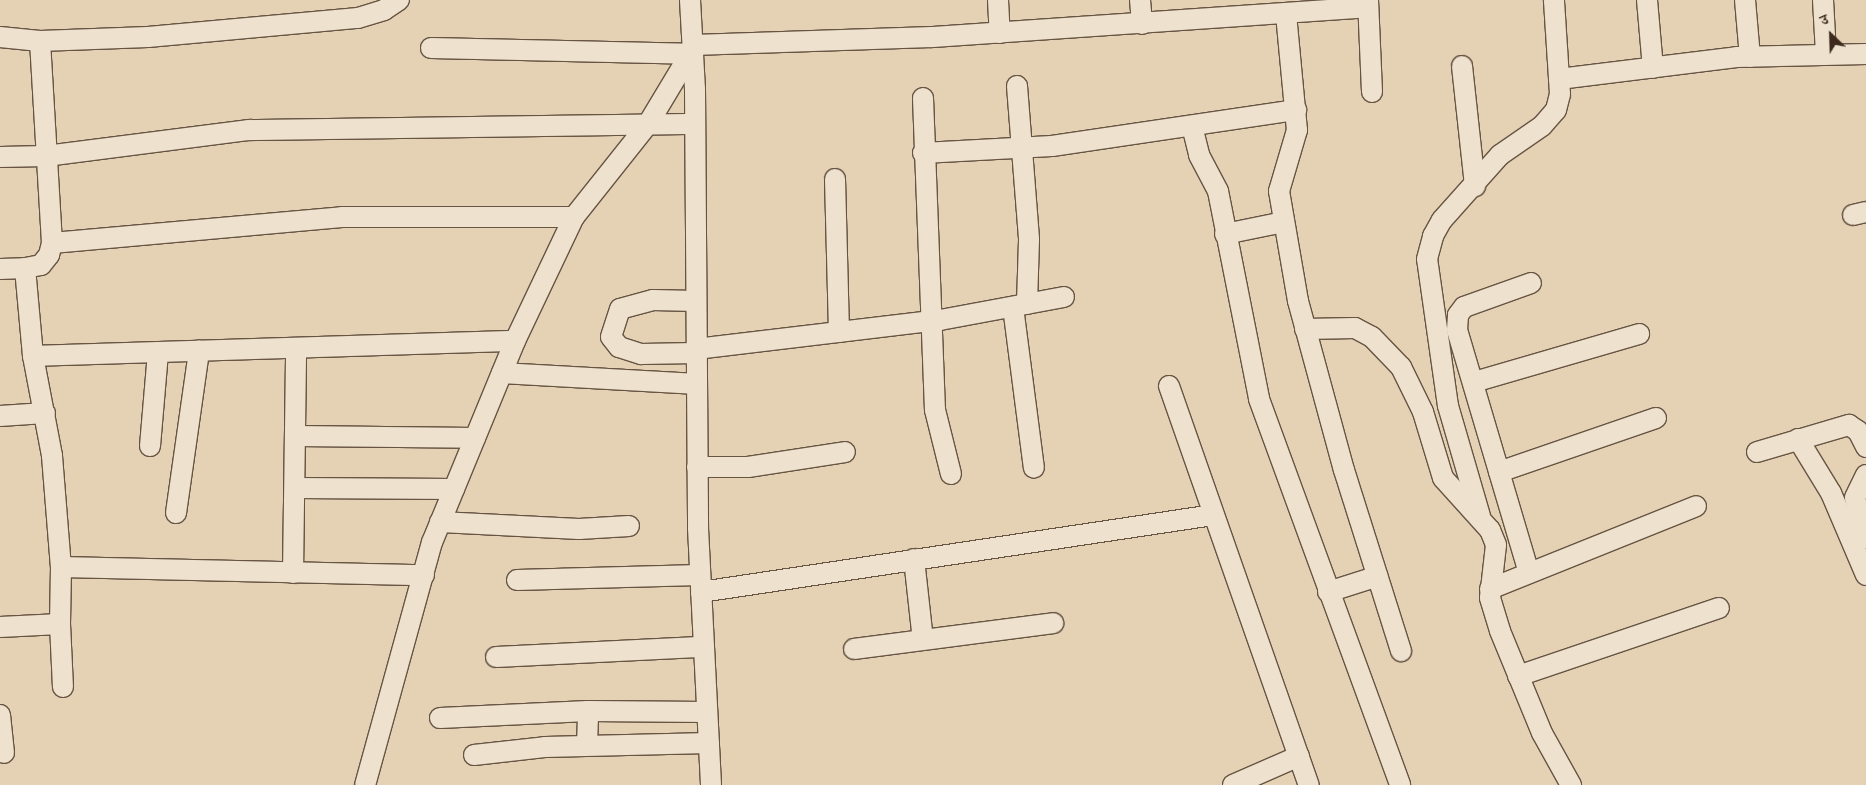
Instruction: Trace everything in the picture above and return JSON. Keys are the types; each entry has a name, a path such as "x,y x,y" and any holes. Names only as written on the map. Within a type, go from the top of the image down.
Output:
{"street":[{"path":"690,0 695,124 697,467 700,584 711,785"},
{"path":"998,0 1000,33"},
{"path":"1140,0 1142,24"},
{"path":"1554,0 1559,79 1556,110 1542,126 1500,155 1475,186 1442,220 1432,236 1428,259 1448,406 1480,516 1496,545 1490,589 1500,631 1542,733 1571,785"},
{"path":"1647,0 1653,68"},
{"path":"1745,0 1750,57"},
{"path":"1823,0 1826,54"},
{"path":"0,37 40,42 148,37 358,18 395,1"},
{"path":"431,48 692,49 1142,24 1238,9 1286,14 1368,4 1372,92"},
{"path":"1286,14 1297,130 1279,191 1284,222 1305,330 1401,652"},
{"path":"0,269 41,265 49,255 52,243 40,42"},
{"path":"365,785 440,522 516,341 574,218 648,124 692,49"},
{"path":"1559,79 1750,57 1866,54"},
{"path":"1462,66 1475,186"},
{"path":"1017,86 1029,240 1020,305 1034,468"},
{"path":"923,98 923,153 935,410 951,474"},
{"path":"923,153 1022,148 1192,126 1296,110"},
{"path":"0,157 46,156 249,130 695,124"},
{"path":"1192,126 1199,155 1218,191 1259,399 1400,785"},
{"path":"835,179 839,332"},
{"path":"52,243 342,217 574,218"},
{"path":"1225,234 1284,222"},
{"path":"25,268 33,356 45,413 57,499 61,567 60,624 63,687"},
{"path":"1529,574 1474,382 1457,330 1458,315 1475,301 1531,283"},
{"path":"696,301 653,300 620,309 613,322 611,337 619,347 641,354 696,351 930,321 1064,297"},
{"path":"1305,330 1355,328 1372,337 1395,361 1423,412 1443,478 1480,516"},
{"path":"1474,382 1639,334"},
{"path":"33,356 516,341"},
{"path":"294,573 296,348"},
{"path":"176,513 198,351"},
{"path":"150,446 158,352"},
{"path":"502,373 697,384"},
{"path":"1169,386 1308,785"},
{"path":"0,416 45,413"},
{"path":"1499,472 1656,418"},
{"path":"1758,452 1849,425 1858,431 1866,447"},
{"path":"296,436 475,438"},
{"path":"1798,439 1831,493 1866,576"},
{"path":"697,467 748,467 845,452"},
{"path":"1866,475 1856,498 1866,539"},
{"path":"296,488 454,489"},
{"path":"1490,589 1696,506"},
{"path":"517,580 700,584 914,559 1213,515"},
{"path":"440,522 579,529 629,526"},
{"path":"914,559 923,640"},
{"path":"61,567 424,575"},
{"path":"1328,592 1378,576"},
{"path":"1518,676 1719,608"},
{"path":"854,649 1053,623"},
{"path":"0,626 60,624"},
{"path":"496,657 704,647"},
{"path":"440,718 588,710 707,712"},
{"path":"587,745 588,710"},
{"path":"0,715 4,753"},
{"path":"474,755 587,745 709,743"},
{"path":"1233,785 1299,756"}]}
